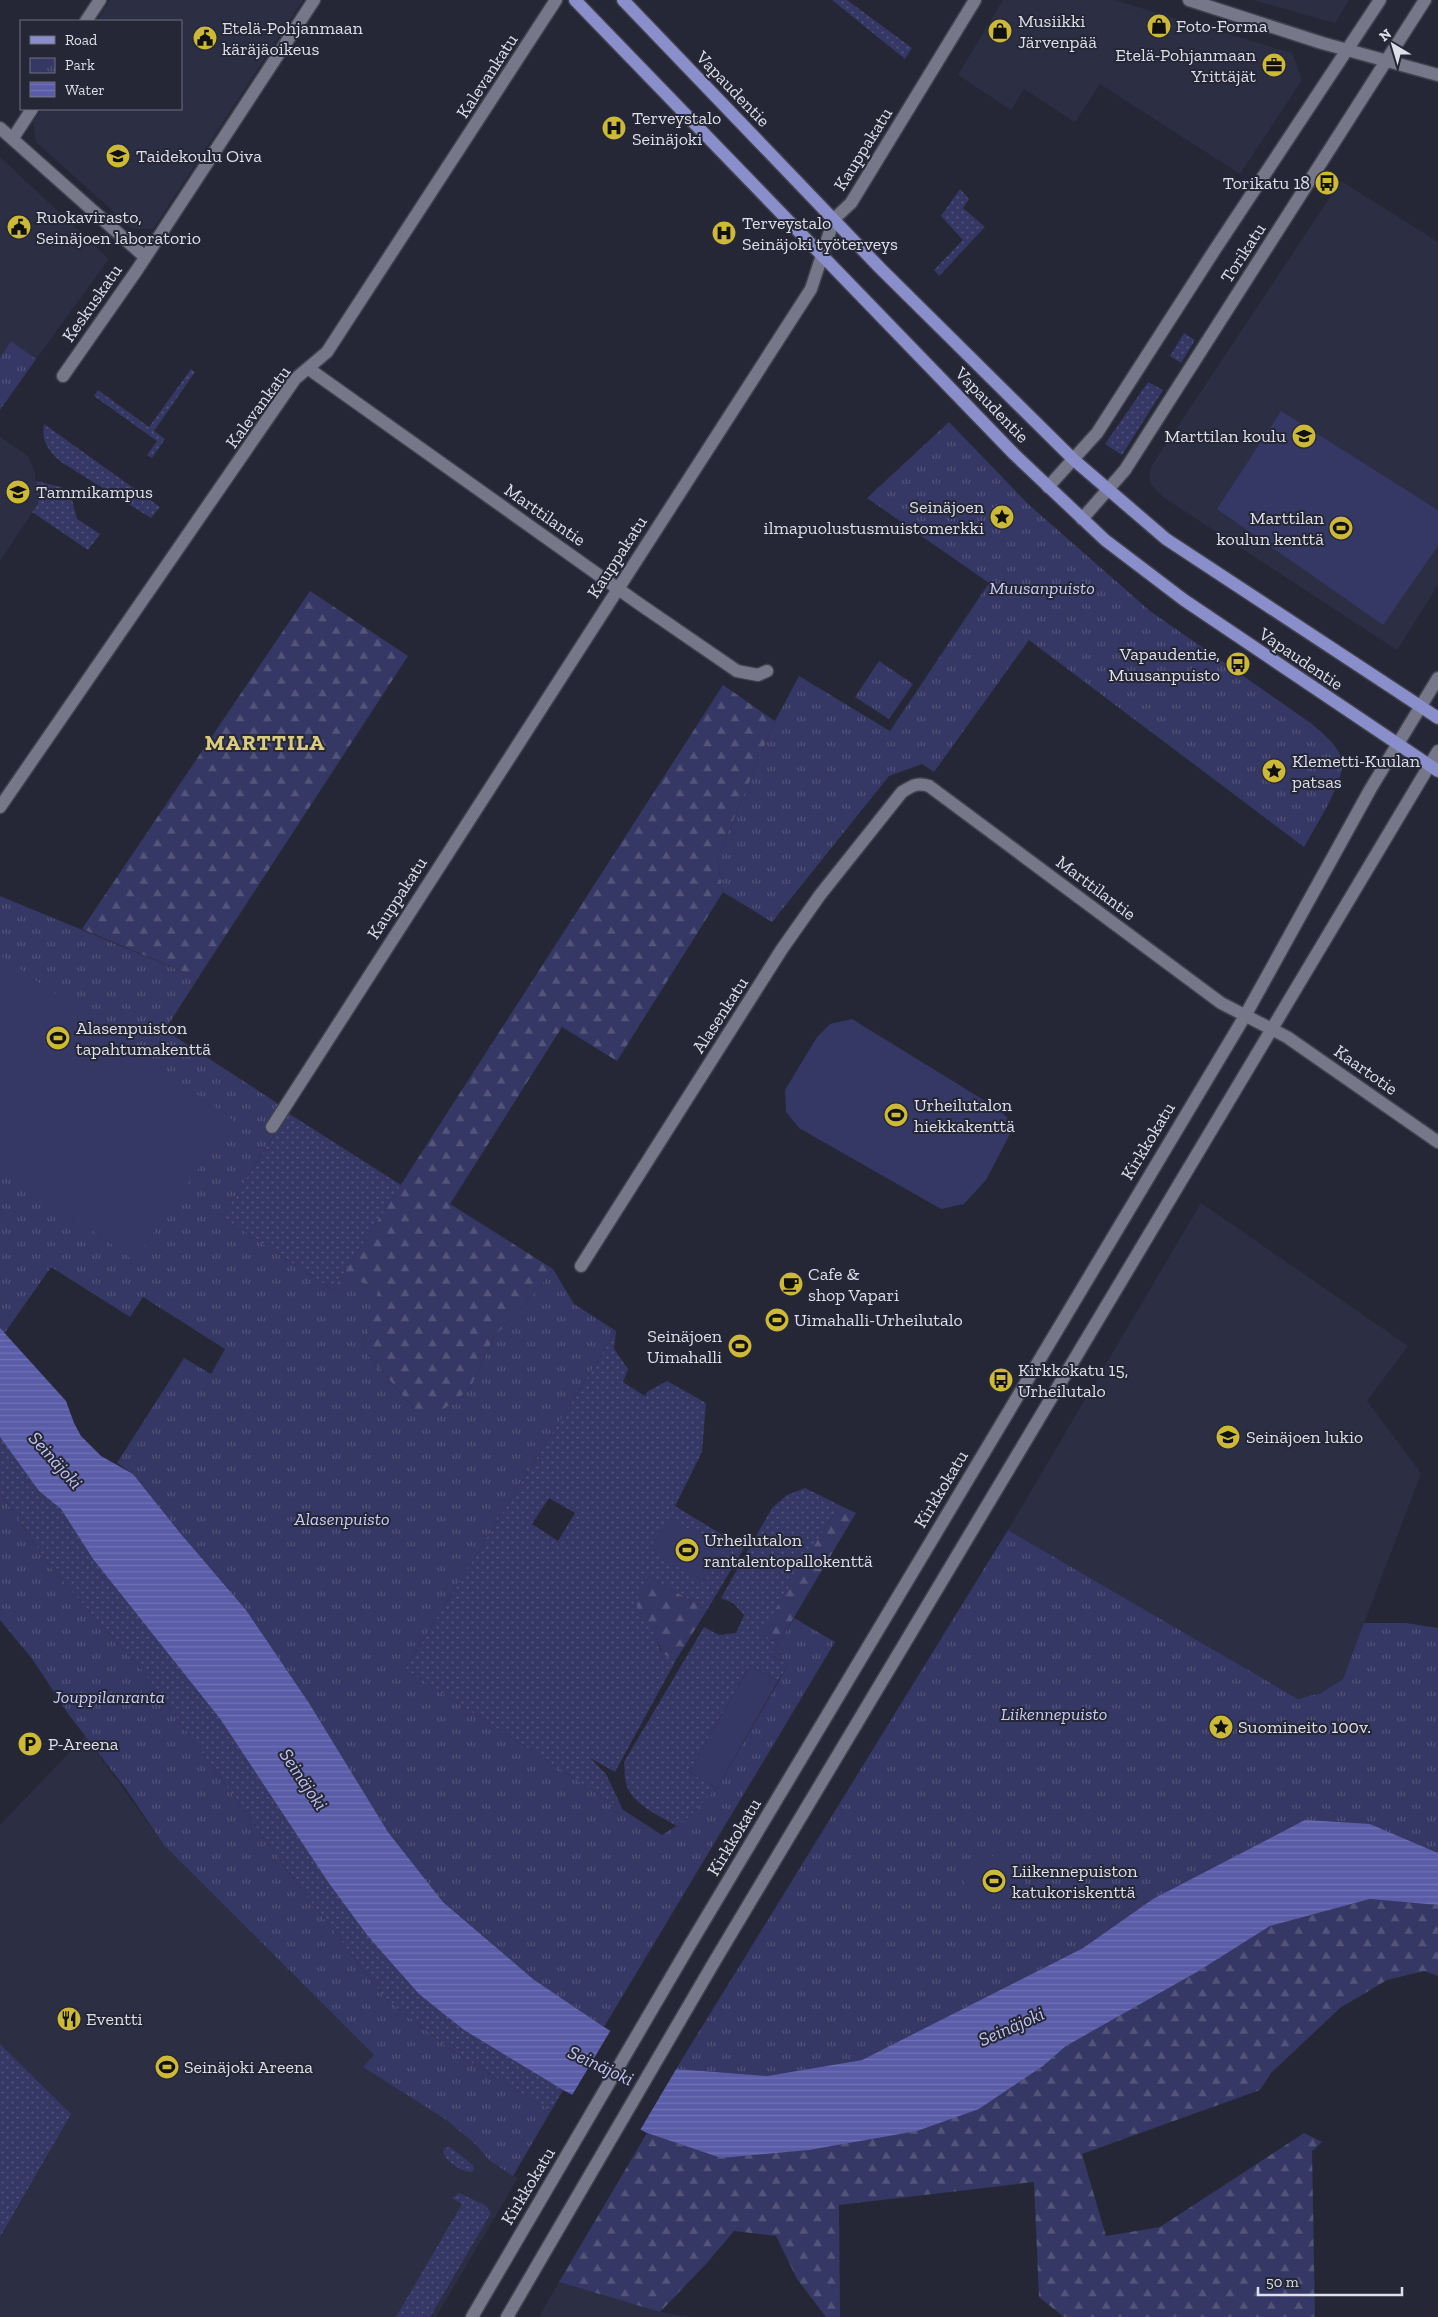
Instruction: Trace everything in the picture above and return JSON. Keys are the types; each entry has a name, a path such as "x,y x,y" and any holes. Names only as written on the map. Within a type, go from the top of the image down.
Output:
{"main road":[{"name":"Vapaudentie","path":"575,0 1048,488 1105,540 1184,600 1434,768"},
{"name":"Vapaudentie","path":"623,0 834,220 1074,460 1107,490 1174,544 1438,718"}],"street":[{"path":"87,20 100,0"},
{"name":"Keskuskatu","path":"63,376 145,257 314,0"},
{"name":"Kalevankatu","path":"2,801 296,379 327,352 556,0"},
{"name":"Kauppakatu","path":"272,1127 811,289 834,220 851,203 975,0"},
{"path":"1189,0 1348,50 1438,75"},
{"name":"Torikatu","path":"1048,488 1097,433 1214,251 1380,0"},
{"name":"Torikatu","path":"1082,519 1126,470 1425,0"},
{"path":"14,138 31,110"},
{"path":"0,128 14,138 145,257"},
{"name":"Marttilantie","path":"309,369 737,671 758,674 766,671"},
{"name":"Kirkkokatu","path":"472,2317 688,1948 1245,1016 1371,788 1438,678"},
{"path":"507,2317 713,1964 1272,1029 1434,768 1438,751"},
{"name":"Marttilantie","path":"902,792 912,785 920,783 929,786 1221,1003 1272,1029"},
{"name":"Alasenkatu","path":"581,1266 782,949 820,895 902,792"},
{"name":"Kaartotie","path":"1272,1029 1358,1085 1438,1142"}],"shaded area":[{"path":"110,0 303,0 153,229 133,229 36,142 33,122 41,110 182,110 182,20 98,20"},
{"path":"1003,0 1114,0 1292,53 1302,80 1240,174 1100,84 1075,122 1024,89 1011,110 958,75"},
{"path":"1253,0 1349,0 1335,23"},
{"path":"0,157 109,259 36,359 11,341 0,358"},
{"name":"Marttilan koulu","path":"1341,181 1438,242 1438,585 1397,650 1163,497 1150,483 1150,470 1154,462"},
{"name":"Tammikampus","path":"0,437 28,456 35,472 38,504 0,561"},
{"name":"Seinäjoen lukio","path":"1201,1203 1408,1346 1367,1401 1421,1473 1343,1679 1321,1693 1298,1699 1008,1530"},
{"name":"Seinäjoki Areena","path":"85,1736 164,1845 375,2056 364,2066 445,2119 475,2144 489,2160 518,2178 436,2317 0,2317 0,2237 70,2114 0,2044 0,1825"},
{"path":"559,2282 660,2312 691,2317 539,2317"}],"green space":[{"path":"832,0 847,0 912,48 905,59"},
{"path":"960,189 969,199 963,208 985,227 939,276 934,270 963,240 941,216"},
{"path":"1184,333 1195,340 1181,363 1170,356"},
{"path":"11,341 36,359 0,410 0,358"},
{"path":"191,369 195,372 154,431 165,439 152,458 147,455 157,441 94,396 98,390 149,427"},
{"path":"1148,382 1163,390 1122,455 1105,444"},
{"name":"Marttilan koulun kenttä","path":"1281,411 1438,510 1438,546 1383,625 1217,509"},
{"name":"Muusanpuisto","path":"949,422 1028,504 1150,611 1312,724 1335,746 1342,763 1338,782 1328,805 1304,847 1029,640 934,772 922,764 889,776 772,922 723,892 717,859 775,721 799,676 890,731 989,583 867,498"},
{"path":"44,424 160,507 151,518 61,462 47,446 43,430"},
{"path":"36,481 61,487 70,492 77,519 100,534 88,550 32,512 38,504"},
{"path":"310,591 408,656 198,978 82,929"},
{"path":"879,661 913,684 889,719 855,697"},
{"path":"723,685 775,721 717,859 723,892 617,1061 562,1027 450,1204 553,1269 537,1291 494,1337 470,1389 443,1410 415,1410 363,1349 378,1288 333,1290"},
{"name":"Alasenpuisto","path":"0,896 198,978 165,1030 274,1101 288,1113 222,1217 333,1290 356,1280 379,1288 363,1349 415,1410 443,1410 470,1389 494,1337 537,1291 553,1269 574,1304 616,1331 405,1669 662,1835 687,1819 717,1788 788,1665 771,1655 794,1618 835,1642 604,2027 533,1979 443,1902 388,1832 309,1703 246,1610 133,1474 117,1463 184,1358 211,1374 225,1349 143,1297 130,1317 51,1267 4,1334 0,1328"},
{"name":"Alasenpuiston tapahtumakenttä","path":"0,955 233,1120 134,1260 0,1165"},
{"name":"Urheilutalon hiekkakenttä","path":"852,1019 995,1107 1007,1117 1010,1134 986,1180 964,1204 941,1209 799,1128 786,1112 785,1090 817,1037 830,1024"},
{"path":"288,1113 401,1185 333,1290 222,1217"},
{"path":"616,1331 614,1349 628,1369 623,1382 645,1396 647,1392 667,1381 706,1403 702,1452 675,1506 744,1548 707,1610 648,1576 638,1600 638,1606 655,1635 663,1654 676,1660 615,1772 590,1758 606,1774 623,1810 405,1669","holes":["549,1498 575,1513 558,1541 532,1524"]},
{"path":"0,1437 39,1491 61,1509 93,1559 221,1720 328,1882 367,1935 464,2030 563,2090 551,2111 454,2052 386,1999 311,1902 141,1669 52,1569 0,1492"},
{"path":"805,1488 839,1505 762,1633 778,1644 771,1655 788,1665 778,1681 750,1665 689,1772 717,1788 687,1819 677,1826 647,1809 634,1797 626,1783 624,1762 704,1627 719,1635 736,1633 744,1615 733,1603 721,1598 772,1508 787,1495"},
{"name":"Jouppilanranta","path":"0,1492 52,1569 141,1669 311,1902 386,1999 454,2052 551,2111 513,2176 489,2160 475,2144 445,2119 363,2067 374,2055 164,1845 126,1789 69,1715 33,1660 0,1620"},
{"path":"839,1505 856,1513 778,1644 761,1633"},
{"name":"Urheilutalon rantalentopallokenttä","path":"669,1517 724,1551 704,1583 649,1549"},
{"name":"Liikennepuisto","path":"1008,1530 1298,1699 1321,1693 1343,1679 1364,1623 1406,1623 1438,1628 1438,1853 1370,1824 1153,1899 1083,1948 862,2060 767,2076 676,2069"},
{"path":"648,1576 707,1610 676,1660 663,1654 655,1635 640,1615 636,1603"},
{"path":"750,1665 778,1681 717,1788 689,1772"},
{"name":"Liikennepuiston katukoriskenttä","path":"1003,1849 1026,1884 984,1912 961,1878"},
{"path":"1370,1899 1438,1905 1438,1976 1424,1971 1387,1980 1340,2008 1271,2073 1260,2090 1082,2154 1106,2236 1160,2227 1304,2133 1322,2142 1312,2151 1315,2317 1064,2317 1039,2297 1034,2182 839,2205 840,2317 826,2317 797,2279 776,2236 734,2231 706,2264 660,2312 559,2282 647,2133 721,2158 979,2109 1043,2066 1066,2046 1197,1972 1270,1926"},
{"path":"0,2044 71,2114 0,2237"},
{"path":"450,2147 473,2165 474,2169 472,2172 459,2168 450,2162 443,2151 445,2148"},
{"path":"459,2193 485,2205 491,2213 430,2317 396,2317 462,2204 452,2198"}],"water":[{"name":"Seinäjoki","path":"0,1328 66,1401 81,1436 101,1456 133,1474 246,1610 309,1703 388,1832 443,1902 533,1979 604,2027 676,2069 767,2076 862,2060 1083,1948 1153,1899 1305,1820 1370,1824 1438,1853 1438,1905 1370,1899 1270,1926 1197,1972 1066,2046 1043,2066 979,2109 917,2131 809,2150 721,2158 647,2133 563,2090 464,2030 419,1994 367,1935 328,1882 221,1720 93,1559 61,1509 39,1491 0,1437"}],"pier":[{"path":"612,2028 678,2066 639,2132 571,2097"}],"place":[{"name":"Foto-Forma","path":"1159,26"},
{"name":"Musiikki Järvenpää","path":"1000,31"},
{"name":"Etelä-Pohjanmaan käräjäoikeus","path":"205,38"},
{"name":"Etelä-Pohjanmaan Yrittäjät","path":"1274,65"},
{"name":"Terveystalo Seinäjoki","path":"614,128"},
{"name":"Taidekoulu Oiva","path":"118,156"},
{"name":"Torikatu 18","path":"1327,183"},
{"name":"Ruokavirasto, Seinäjoen laboratorio","path":"19,227"},
{"name":"Terveystalo Seinäjoki työterveys","path":"724,233"},
{"name":"Marttilan koulu","path":"1304,436"},
{"name":"Tammikampus","path":"18,492"},
{"name":"Seinäjoen ilmapuolustusmuistomerkki","path":"1002,517"},
{"name":"Marttilan koulun kenttä","path":"1341,528"},
{"name":"Vapaudentie, Muusanpuisto","path":"1238,664"},
{"name":"Klemetti-Kuulan patsas","path":"1274,771"},
{"name":"Alasenpuiston tapahtumakenttä","path":"58,1038"},
{"name":"Urheilutalon hiekkakenttä","path":"896,1115"},
{"name":"Cafe & shop Vapari","path":"791,1284"},
{"name":"Uimahalli-Urheilutalo","path":"777,1320"},
{"name":"Seinäjoen Uimahalli","path":"740,1346"},
{"name":"Kirkkokatu 15, Urheilutalo","path":"1001,1380"},
{"name":"Seinäjoen lukio","path":"1228,1437"},
{"name":"Urheilutalon rantalentopallokenttä","path":"687,1550"},
{"name":"Suomineito 100v.","path":"1221,1727"},
{"name":"P-Areena","path":"30,1744"},
{"name":"Liikennepuiston katukoriskenttä","path":"994,1881"},
{"name":"Eventti","path":"69,2019"},
{"name":"Seinäjoki Areena","path":"167,2067"}],"district":[{"name":"MARTTILA","path":"265,742"}]}
